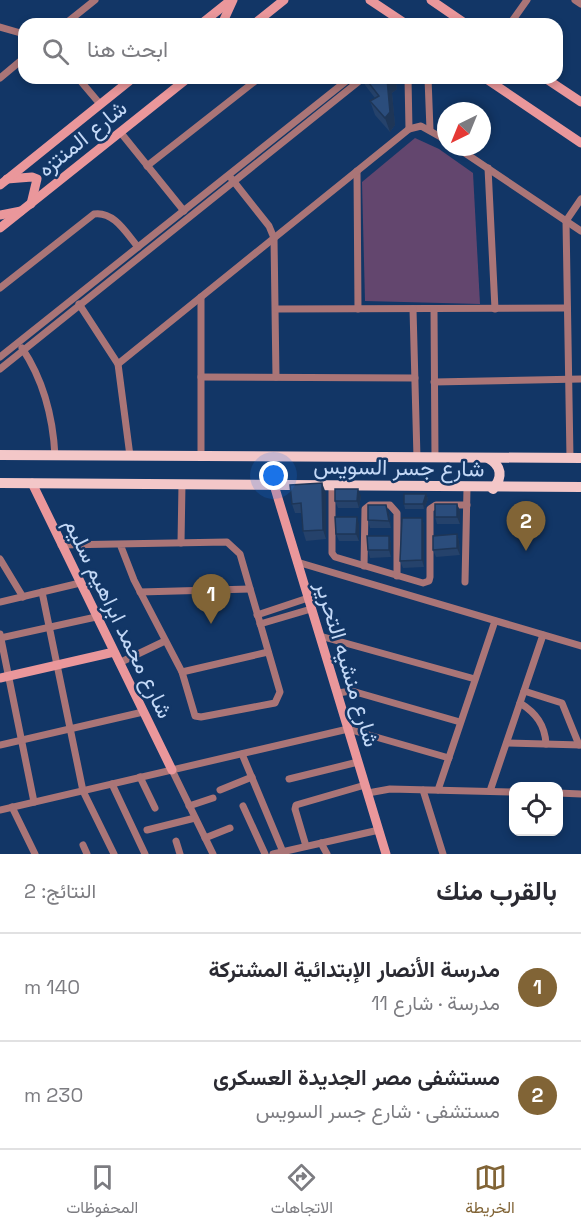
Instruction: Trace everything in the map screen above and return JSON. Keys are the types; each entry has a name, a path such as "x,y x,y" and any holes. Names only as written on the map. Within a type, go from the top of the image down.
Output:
{"main road":[{"name":"شارع جسر السويس","path":"0,455 575,458"},
{"path":"487,458 496,462 500,471 499,481 493,489"},
{"name":"شارع جسر السويس","path":"0,483 581,488"}],"street":[{"path":"72,18 95,0"},
{"path":"209,18 232,0"},
{"path":"224,18 232,0"},
{"path":"370,0 397,18"},
{"path":"431,0 457,18"},
{"path":"514,18 527,0"},
{"path":"575,0 581,4"},
{"path":"262,18 282,1"},
{"path":"0,27 18,32"},
{"path":"0,78 18,63"},
{"path":"83,84 100,104"},
{"name":"شارع المنتزه","path":"4,182 125,84"},
{"name":"شارع المنتزه","path":"0,228 181,84"},
{"path":"147,166 251,84"},
{"path":"0,369 343,84"},
{"path":"0,357 184,210 231,178 355,84"},
{"path":"408,84 409,129"},
{"path":"428,84 430,130"},
{"path":"495,84 581,143"},
{"path":"554,84 581,102"},
{"path":"118,364 409,129 421,126 437,134"},
{"path":"121,133 184,210"},
{"path":"470,156 581,231"},
{"path":"488,168 495,309"},
{"path":"357,171 358,309"},
{"path":"0,194 4,182 32,177 37,179 28,207 0,215"},
{"path":"231,178 269,226 274,238 276,377"},
{"path":"575,458 568,379 566,221 581,199"},
{"path":"0,288 94,214 108,215 114,219 138,247"},
{"path":"201,297 201,456"},
{"path":"79,304 118,364 123,384 130,456"},
{"path":"276,309 567,308"},
{"path":"413,309 417,458"},
{"path":"434,309 435,458"},
{"path":"18,342 38,374 48,401 54,429 55,456"},
{"path":"201,377 415,378"},
{"path":"434,382 581,379"},
{"name":"شارع محمد ابراهيم سليم","path":"32,483 172,770"},
{"path":"181,543 182,484"},
{"name":"شارع منشيه التحرير","path":"274,485 386,854"},
{"path":"332,486 332,553 337,558 423,584 429,581 430,509 436,505 467,505"},
{"path":"465,582 467,488"},
{"path":"364,566 365,509 370,505 390,505 397,513 397,576"},
{"path":"61,544 227,542 240,554 280,692 278,700 267,707 196,717 182,672 140,592 120,544"},
{"path":"0,559 23,597"},
{"path":"297,562 581,646"},
{"path":"0,602 80,583"},
{"path":"140,592 250,589"},
{"path":"42,592 83,791 114,854"},
{"path":"257,615 308,598"},
{"path":"260,624 311,609"},
{"path":"34,802 22,740 4,677 0,637 96,617"},
{"path":"438,790 495,621"},
{"path":"490,791 543,635"},
{"path":"320,636 475,679"},
{"path":"119,663 165,640"},
{"path":"4,677 114,652"},
{"path":"182,672 268,652"},
{"path":"337,693 352,691 460,722"},
{"path":"507,743 580,745 562,703 524,691"},
{"path":"520,704 537,716 542,725 546,744"},
{"path":"0,745 143,712"},
{"path":"0,810 348,729 448,758"},
{"path":"242,754 289,852"},
{"path":"289,779 358,762"},
{"path":"172,770 213,854"},
{"path":"140,777 156,808"},
{"path":"220,790 252,777"},
{"path":"112,784 144,854"},
{"path":"306,846 296,805 367,789 509,792"},
{"path":"423,789 443,854"},
{"path":"563,794 581,794"},
{"path":"189,806 213,798"},
{"path":"243,806 265,854"},
{"path":"12,807 35,854"},
{"path":"147,830 195,818"},
{"path":"205,838 230,828"},
{"path":"273,854 379,830"},
{"path":"176,841 180,854"},
{"path":"321,843 327,854"},
{"path":"83,845 87,854"}],"shaded area":[{"path":"415,138 437,148 437,156 449,156 473,173 480,304 365,301 362,182"}],"building":[{"path":"370,84 387,84 390,112 385,118 370,101 379,96"},
{"path":"322,483 323,530 303,531 301,503 292,504 290,485"},
{"path":"335,489 358,489 357,501 335,501"},
{"path":"404,494 426,494 423,504 404,504"},
{"path":"435,504 457,504 457,517 435,517"},
{"path":"368,505 386,505 389,521 368,520"},
{"path":"335,517 357,517 356,534 336,534"},
{"path":"402,518 422,518 422,560 400,561"},
{"path":"457,534 457,548 433,550 433,536"},
{"path":"367,536 389,536 389,550 368,550"}],"place":[{"name":"مستشفى مصر الجديدة العسكرى","path":"526,551"},
{"name":"مدرسة الأنصار الإبتدائية المشتركة","path":"211,624"}]}
